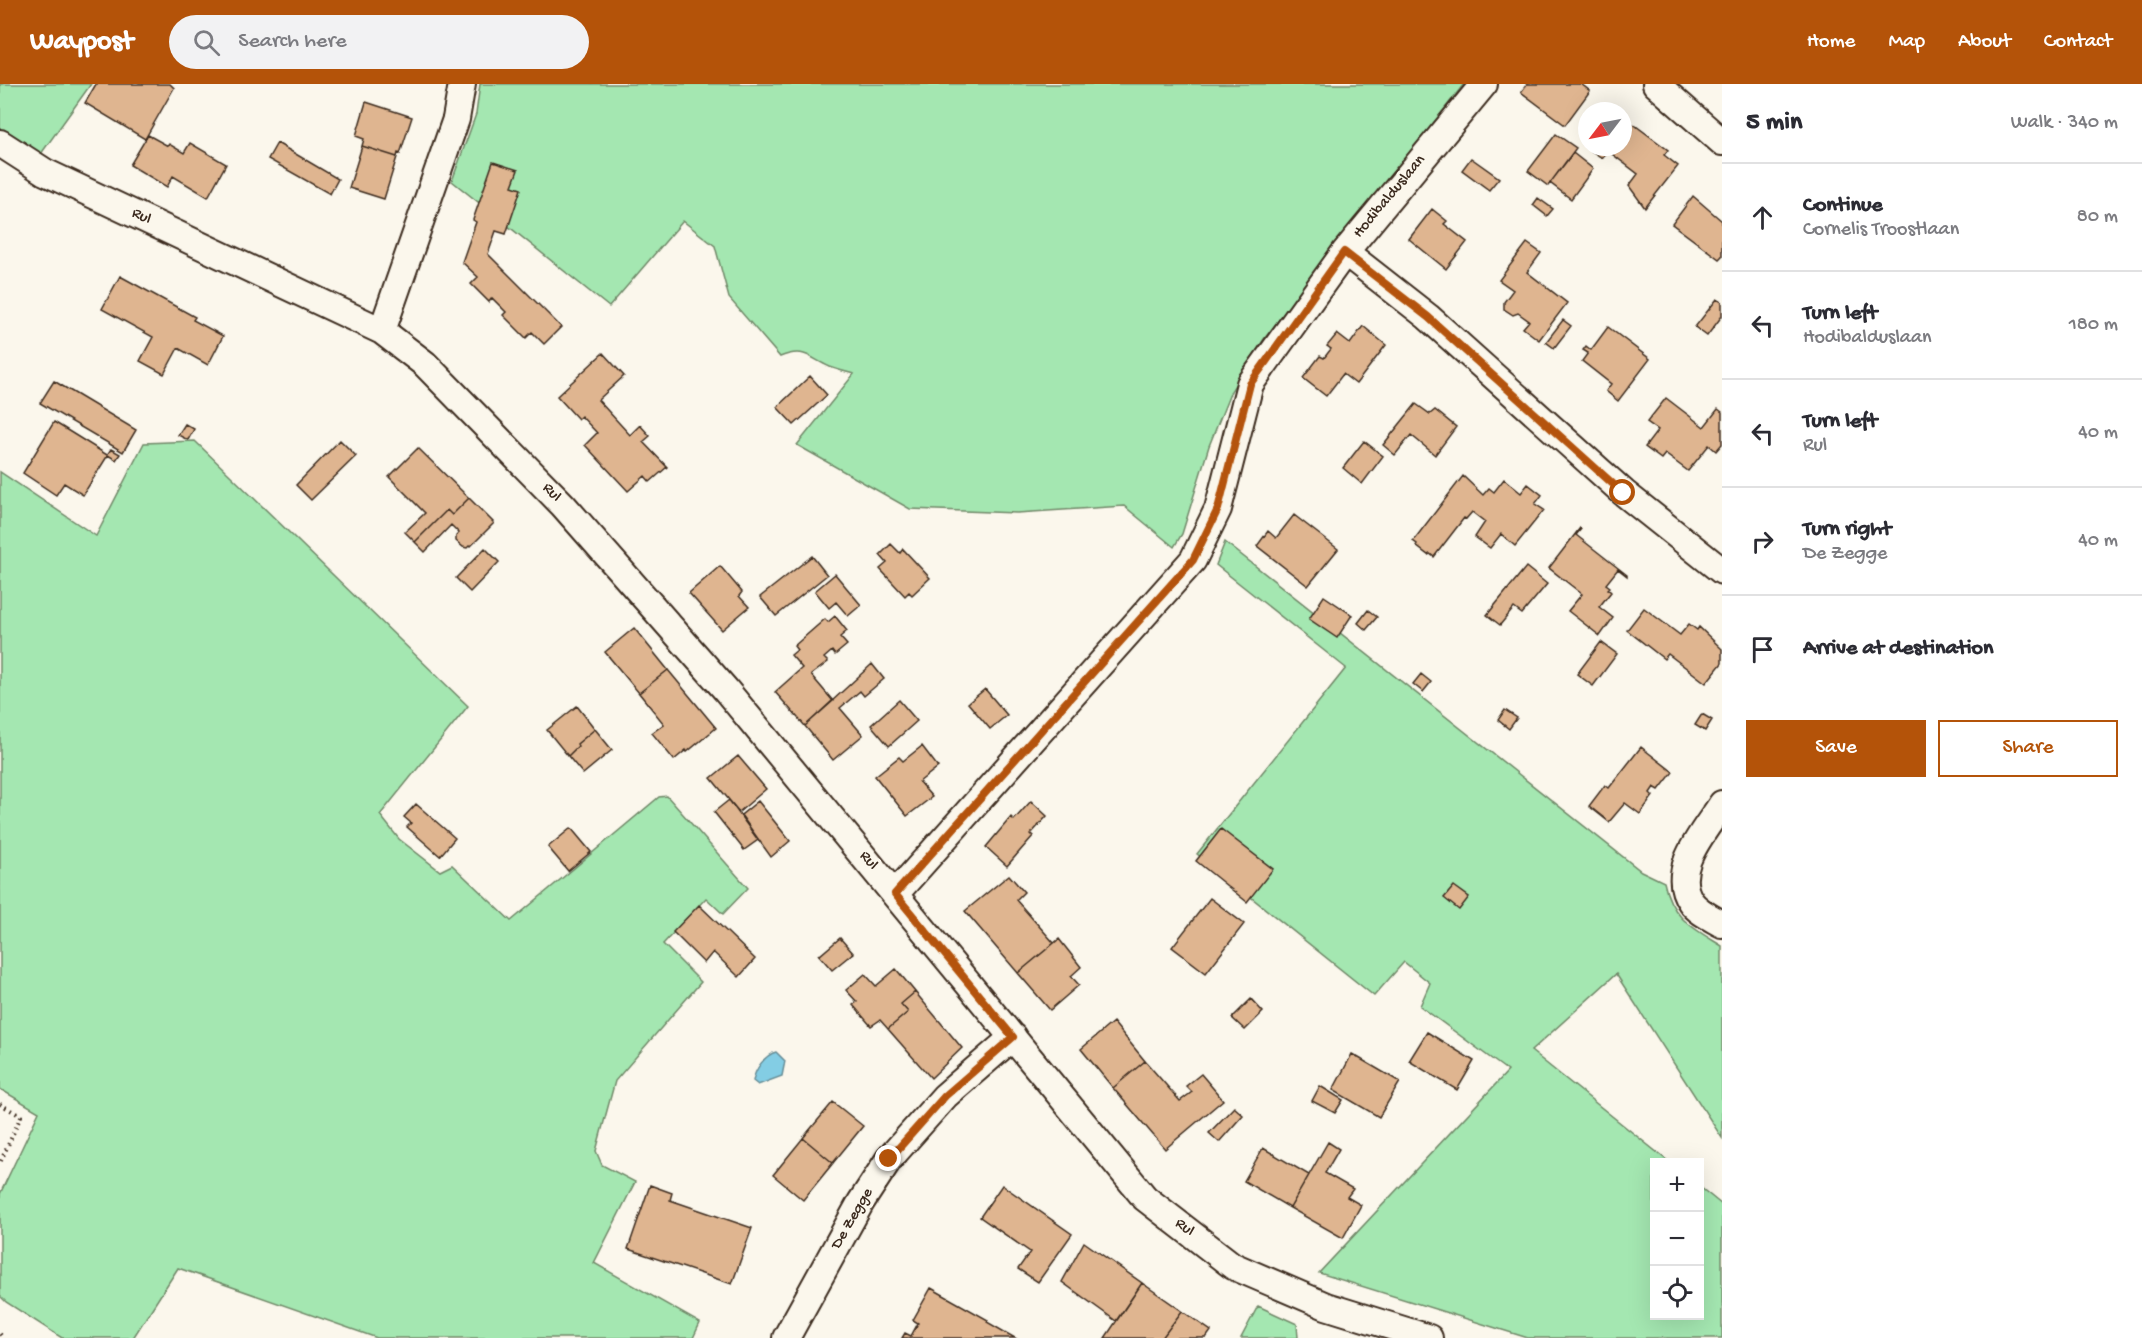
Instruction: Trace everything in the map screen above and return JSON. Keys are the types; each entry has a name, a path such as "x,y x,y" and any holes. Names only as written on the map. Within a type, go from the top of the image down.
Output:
{"street":[{"path":"382,331 456,119 462,84"},
{"name":"Hodibalduslaan","path":"895,894 1193,560 1218,509 1250,384 1344,252 1484,84"},
{"path":"1656,84 1722,142"},
{"name":"Rul","path":"0,143 45,172 382,331 425,364 563,504 726,690 1145,1198 1233,1266 1326,1306 1429,1338"},
{"path":"1344,252 1428,317 1623,493 1722,571"},
{"path":"1722,804 1688,858 1683,873 1685,890 1692,903 1722,924"},
{"name":"De Zegge","path":"786,1338 861,1202 889,1159 945,1096 1013,1037"}],"path":[{"path":"0,1104 21,1116 0,1163"},
{"path":"0,1334 3,1338"}],"green space":[{"path":"0,84 91,84 38,158 0,134"},
{"path":"480,84 1464,84 1264,339 1231,391 1209,446 1182,534 1174,547 1124,506 1017,513 910,509 797,445 854,374 830,367 801,353 780,357 729,298 715,246 683,221 609,307 452,181 476,114"},
{"path":"195,441 468,706 380,815 399,839 440,871 452,865 511,921 659,797 667,796 748,888 723,914 706,898 663,944 701,982 615,1081 596,1151 602,1165 635,1182 594,1263 700,1323 693,1338 377,1338 178,1268 133,1338 62,1338 0,1296 0,1194 39,1112 0,1089 0,472 96,536 144,443"},
{"path":"1225,542 1641,871 1664,882 1672,905 1685,921 1722,946 1722,1138 1616,974 1531,1051 1664,1158 1650,1158 1650,1320 1704,1320 1704,1190 1722,1205 1722,1338 1528,1338 1319,1273 1508,1071 1420,1006 1430,983 1404,962 1374,996 1197,854 1346,668 1216,565"},
{"path":"1258,1306 1297,1324 1298,1338 1241,1338"}],"water":[{"path":"776,1052 785,1061 782,1076 758,1085 753,1081 758,1067 764,1059"}],"building":[{"path":"96,84 170,84 174,88 145,139 85,103"},
{"path":"1527,84 1581,84 1590,91 1582,102 1578,102 1578,107 1565,125 1521,92"},
{"path":"366,102 412,117 397,157 362,146 364,139 356,136"},
{"path":"1632,123 1668,150 1664,155 1678,166 1645,208 1629,186 1638,174 1615,156 1632,156"},
{"path":"1556,134 1576,148 1548,186 1528,171"},
{"path":"148,135 184,153 190,143 226,164 208,197 173,176 167,187 130,165"},
{"path":"277,143 338,179 330,194 268,159"},
{"path":"362,146 397,157 384,199 349,188"},
{"path":"1573,153 1593,169 1571,199 1550,183"},
{"path":"1471,158 1499,178 1489,190 1462,170"},
{"path":"493,162 518,170 512,186 521,189 506,234 496,231 488,254 561,327 544,344 532,332 526,338 503,315 506,312 492,298 489,302 471,284 478,277 462,262 476,222 473,220"},
{"path":"1693,196 1722,221 1722,256 1719,259 1672,224"},
{"path":"1538,198 1553,209 1547,216 1533,205"},
{"path":"1432,209 1447,221 1444,224 1467,242 1446,269 1409,239"},
{"path":"1527,243 1541,253 1527,272 1567,303 1539,340 1523,328 1529,321 1518,313 1513,315 1504,309 1504,302 1513,290 1499,280"},
{"path":"120,276 195,317 193,320 223,336 208,365 178,348 164,374 140,361 153,337 102,309"},
{"path":"1717,299 1722,302 1722,316 1707,336 1695,327"},
{"path":"1563,320 1571,326 1554,348 1546,342"},
{"path":"1363,326 1386,345 1356,384 1343,374 1326,396 1303,378 1320,356 1324,358 1331,349 1327,346 1337,334 1350,344"},
{"path":"1608,327 1650,359 1618,401 1606,391 1611,384 1582,361 1588,353 1583,350 1586,346 1591,350"},
{"path":"603,353 624,376 598,400 630,435 640,425 650,436 643,442 667,467 650,482 645,476 628,491 585,445 597,433 581,416 578,419 557,396"},
{"path":"810,376 827,395 794,425 777,407"},
{"path":"54,381 136,430 123,452 40,403"},
{"path":"1666,398 1704,427 1718,409 1722,412 1722,444 1716,451 1709,445 1688,471 1665,454 1661,459 1645,447 1658,430 1647,422"},
{"path":"1416,404 1430,414 1435,410 1456,427 1435,455 1411,435 1395,455 1383,445"},
{"path":"54,422 107,455 111,449 120,454 116,460 108,455 83,495 64,483 56,495 23,473"},
{"path":"185,424 194,429 188,440 178,435"},
{"path":"340,440 356,456 311,500 296,485"},
{"path":"1364,441 1383,456 1362,484 1343,468"},
{"path":"418,448 469,498 452,515 447,510 415,542 405,532 425,513 389,477"},
{"path":"1463,476 1483,495 1489,488 1494,492 1504,479 1521,493 1528,484 1542,495 1535,504 1544,510 1515,546 1501,534 1490,548 1475,537 1485,522 1472,512 1466,519 1464,518 1434,557 1428,555 1413,541"},
{"path":"469,498 494,523 471,546 463,547 456,541 459,533 451,525 425,552 415,542 447,510 452,515"},
{"path":"1294,515 1338,549 1308,586 1257,546 1268,531 1276,538"},
{"path":"1580,528 1576,535 1627,575 1618,569 1606,584 1610,587 1608,589 1611,592 1599,607 1613,618 1600,636 1568,611 1582,594 1549,568"},
{"path":"891,544 900,553 903,549 930,578 912,595 909,592 905,596 880,569 887,563 880,555"},
{"path":"485,548 499,562 470,592 456,578"},
{"path":"812,556 827,575 776,616 760,597"},
{"path":"720,566 742,592 739,596 749,607 722,630 689,593"},
{"path":"1526,567 1547,584 1522,614 1514,608 1500,625 1487,615"},
{"path":"835,574 861,605 848,616 836,602 829,608 815,591"},
{"path":"1324,596 1352,615 1337,638 1309,619"},
{"path":"1644,608 1680,635 1689,624 1697,630 1699,627 1722,649 1722,663 1706,683 1668,654 1664,659 1627,630"},
{"path":"1368,610 1377,617 1366,630 1358,623"},
{"path":"835,616 847,631 840,637 847,645 835,655 832,651 824,658 828,662 811,675 833,701 805,726 775,692 802,668 791,655 797,650 794,646 825,619 828,622"},
{"path":"634,628 668,670 639,693 605,652"},
{"path":"1601,642 1617,654 1593,686 1577,674"},
{"path":"872,664 884,679 864,696 860,691 840,708 863,735 833,760 805,726"},
{"path":"668,670 716,728 674,760 652,733 664,724 639,693"},
{"path":"1421,674 1431,682 1423,692 1413,684"},
{"path":"985,689 1007,715 990,729 968,703"},
{"path":"899,700 917,721 889,746 871,725"},
{"path":"577,706 595,729 577,744 578,746 568,756 547,730"},
{"path":"1505,710 1517,718 1509,729 1498,720"},
{"path":"1702,714 1712,720 1705,731 1695,725"},
{"path":"595,729 612,750 583,774 568,756 578,746 577,744"},
{"path":"922,746 938,767 919,782 932,797 907,816 875,776 899,757 903,761"},
{"path":"1641,747 1673,772 1659,790 1654,787 1650,793 1653,796 1640,814 1625,803 1609,822 1589,806 1605,785 1609,788"},
{"path":"738,756 766,789 739,812 711,778"},
{"path":"729,800 758,840 744,850 714,812"},
{"path":"758,801 790,841 771,857 741,815"},
{"path":"1031,801 1047,816 1007,866 986,847 1011,817 1014,820"},
{"path":"416,804 455,838 440,856 407,827 411,823 404,817"},
{"path":"571,828 591,852 568,871 548,847"},
{"path":"1221,829 1273,869 1247,902 1196,861"},
{"path":"1009,875 1024,892 1016,900 1054,943 1018,973 965,911"},
{"path":"1454,886 1469,897 1459,910 1444,898"},
{"path":"1210,898 1244,924 1206,973 1172,947"},
{"path":"699,905 755,959 739,977 713,952 704,963 673,932"},
{"path":"840,938 853,953 832,970 818,954 820,955"},
{"path":"1059,939 1081,967 1071,976 1079,985 1050,1010 1018,973"},
{"path":"896,969 915,992 901,1004 908,1012 888,1029 880,1020 871,1026 853,1005 857,1002 846,990 865,974 876,986"},
{"path":"915,992 962,1048 931,1078 888,1029 908,1012 901,1004"},
{"path":"1251,999 1263,1012 1245,1030 1232,1018"},
{"path":"1113,1022 1145,1061 1113,1088 1081,1049"},
{"path":"1427,1032 1474,1061 1457,1090 1409,1061"},
{"path":"1352,1054 1400,1082 1379,1117 1333,1090"},
{"path":"1145,1061 1180,1101 1192,1092 1186,1086 1201,1074 1223,1100 1165,1149 1113,1088"},
{"path":"1320,1086 1343,1100 1335,1113 1312,1101"},
{"path":"833,1102 863,1126 833,1163 803,1138"},
{"path":"1234,1107 1243,1115 1219,1142 1209,1133"},
{"path":"803,1138 833,1163 803,1200 773,1175"},
{"path":"1328,1142 1339,1149 1325,1173 1353,1189 1347,1197 1361,1205 1343,1238 1290,1208"},
{"path":"1263,1148 1309,1175 1290,1208 1244,1181"},
{"path":"650,1185 672,1193 670,1200 752,1228 732,1284 628,1249"},
{"path":"1002,1185 1072,1234 1038,1282 1018,1269 1030,1252 980,1217"},
{"path":"1084,1242 1142,1283 1116,1321 1062,1282"},
{"path":"1142,1283 1182,1311 1162,1338 1105,1338"},
{"path":"931,1288 1015,1338 902,1338 905,1333 911,1336 918,1323 913,1320"},
{"path":"1182,1311 1211,1331 1206,1338 1162,1338"}],"route":[{"path":"889,1159 945,1096 1013,1037 895,894 1193,560 1218,509 1250,384 1344,252 1428,317 1623,493"}]}
